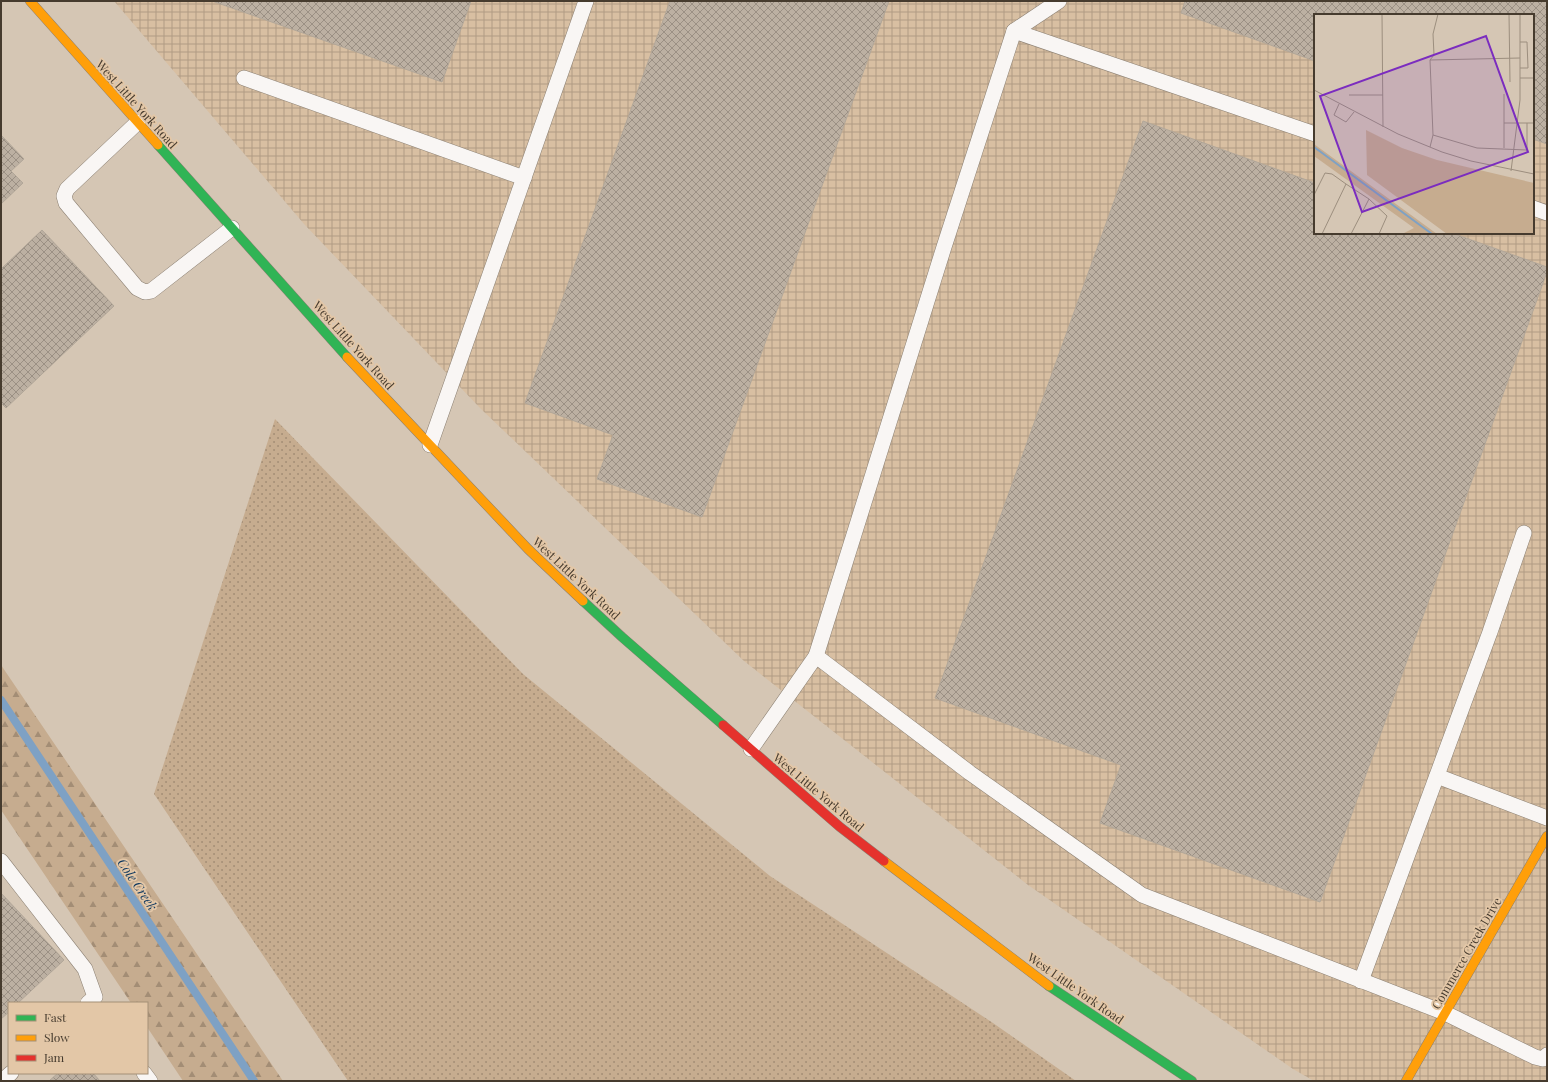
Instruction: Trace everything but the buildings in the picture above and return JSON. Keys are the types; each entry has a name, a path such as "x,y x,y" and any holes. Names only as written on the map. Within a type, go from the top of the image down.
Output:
{"main road":[{"name":"West Little York Road","path":"30,1 357,368 528,549 622,637 840,827 1053,989 1192,1081"},
{"name":"Commerce Creek Drive","path":"1406,1081 1547,836"}],"lane":[{"path":"430,445 586,1"},
{"path":"751,749 816,656 944,247 1014,31 1059,1"},
{"path":"1014,31 1314,134"},
{"path":"244,78 524,178"},
{"path":"138,122 67,189 64,196 66,203 137,288 145,292 151,291 232,228"},
{"path":"1534,208 1547,213"},
{"path":"1361,981 1437,776 1524,533"},
{"path":"816,656 970,773 1142,895 1445,1013 1535,1057 1542,1059 1547,1055"},
{"path":"1437,776 1547,818"},
{"path":"1,861 85,969 94,1001"},
{"path":"2,1081 10,1074"}],"shaded area":[{"path":"114,1 1547,1 1547,1081 1314,1081 1293,1069 1028,885 744,661 481,409 304,224"}],"green space":[{"path":"275,419 523,674 770,876 993,1023 1076,1081 348,1081 154,794"},
{"path":"1,665 283,1081 183,1081 148,1028 148,1002 130,1002 1,810"}],"waterway":[{"name":"Cole Creek","path":"1,700 254,1081"}],"traffic: fast":[{"path":"158,145 347,357"},
{"path":"583,601 723,725"},
{"path":"1049,986 1192,1081"}],"traffic: slow":[{"path":"30,1 158,145"},
{"path":"347,357 528,549 583,601"},
{"path":"1406,1081 1547,836"},
{"path":"884,861 1049,986"}],"traffic: jam":[{"path":"723,725 840,827 884,861"}]}
